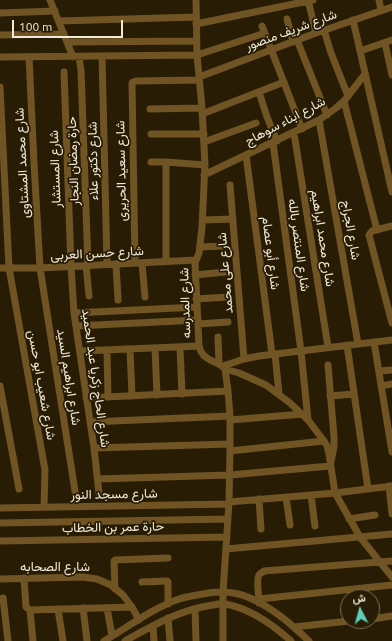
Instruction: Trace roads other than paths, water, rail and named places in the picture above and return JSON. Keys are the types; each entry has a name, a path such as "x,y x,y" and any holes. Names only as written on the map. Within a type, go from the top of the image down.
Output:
{"street":[{"name":"حارة رمضان النجار","path":"50,0 81,70 89,296"},
{"name":"شارع المدرسه","path":"196,0 197,55 205,165 200,247 196,260 195,274 199,346 206,358 253,378 279,394 303,414 324,441"},
{"path":"59,21 196,20 310,0 316,33"},
{"path":"379,0 382,10"},
{"name":"شارع شريف منصور","path":"136,81 199,79 324,30 392,7"},
{"path":"0,13 55,11"},
{"path":"287,19 327,115"},
{"path":"353,20 392,192"},
{"path":"0,57 197,55 263,30 302,129"},
{"path":"324,30 346,98 373,231"},
{"path":"0,35 64,34"},
{"path":"68,42 197,41"},
{"path":"360,51 388,42 392,75"},
{"name":"شارع دكتور علاء","path":"102,56 107,264"},
{"name":"شارع محمد المشتاوى","path":"29,57 34,178 40,268"},
{"name":"شارع المستشار","path":"64,72 70,266"},
{"name":"شارع ابناء سوهاج","path":"204,175 319,120 346,98 366,74"},
{"name":"شارع سعيد الحريرى","path":"136,81 131,85 138,263"},
{"path":"150,109 202,111 284,82"},
{"name":"شارع شعيب ابو حسن","path":"0,87 9,268 45,470 44,507"},
{"name":"شارع المنتصر بالله","path":"259,92 275,142 308,420"},
{"name":"شارع الجراج","path":"319,120 358,344"},
{"path":"151,134 204,138 256,123"},
{"name":"شارع محمد ابراهيم","path":"294,132 328,347"},
{"name":"شارع أبو عصام","path":"246,156 279,394"},
{"path":"150,162 205,165"},
{"path":"166,162 166,262"},
{"name":"شارع على محمد","path":"230,185 244,359"},
{"path":"202,220 232,219"},
{"path":"392,226 373,231 369,237 392,323"},
{"path":"200,247 225,246"},
{"name":"شارع حسن العربى","path":"0,268 40,268 196,260"},
{"path":"138,263 145,297"},
{"path":"116,264 118,300"},
{"name":"شارع الحاج زكريا عبد الحميد","path":"70,266 74,313 94,448 99,493"},
{"name":"شارع ابراهيم السيد","path":"40,268 75,491"},
{"path":"195,274 225,272"},
{"path":"196,299 228,297"},
{"path":"74,313 197,307"},
{"path":"76,326 228,322"},
{"path":"218,337 222,366 228,391 230,418 230,475 223,592 223,641"},
{"path":"222,366 244,359 274,354 392,340"},
{"path":"374,342 382,386 388,408 392,452"},
{"path":"347,345 368,489"},
{"path":"80,351 199,346"},
{"path":"180,347 182,394"},
{"path":"155,348 157,395"},
{"path":"130,349 132,396"},
{"path":"107,350 108,397"},
{"path":"328,365 334,437 334,452 330,466"},
{"path":"379,371 392,370"},
{"path":"382,386 392,384"},
{"path":"0,386 19,489"},
{"path":"86,398 228,391"},
{"path":"330,396 354,394"},
{"path":"90,422 230,418 303,414"},
{"path":"94,448 230,447 324,441 329,454 335,493 360,537 392,577"},
{"path":"98,479 230,475 330,466"},
{"path":"391,486 392,514"},
{"name":"شارع مسجد النور","path":"0,508 229,503 391,486"},
{"path":"311,495 315,526"},
{"path":"286,497 290,525"},
{"path":"259,499 261,529"},
{"path":"349,519 375,515"},
{"path":"0,523 228,519"},
{"path":"226,549 392,534"},
{"name":"حارة عمر بن الخطاب","path":"0,541 227,537"},
{"path":"115,589 114,560 168,558"},
{"path":"259,601 257,580 258,576 264,572 392,561"},
{"name":"شارع الصحابه","path":"0,579 83,577 98,579 123,595 139,620"},
{"path":"24,578 26,607 30,610 33,641"},
{"path":"142,582 167,580 168,604"},
{"path":"259,601 392,585"},
{"path":"104,641 155,610 168,604 195,595 223,592 249,597 259,601 294,627 309,641"},
{"path":"3,598 2,610 8,641"},
{"path":"126,641 168,618 195,609 223,604 247,610 262,618 291,641"},
{"path":"30,610 132,607"},
{"path":"83,608 87,641"},
{"path":"107,608 112,636"},
{"path":"58,609 63,641"},
{"path":"195,609 196,641"},
{"path":"380,618 392,616"},
{"path":"168,618 170,641"},
{"path":"294,627 340,622"},
{"path":"130,626 136,635"},
{"path":"153,626 154,641"}]}
